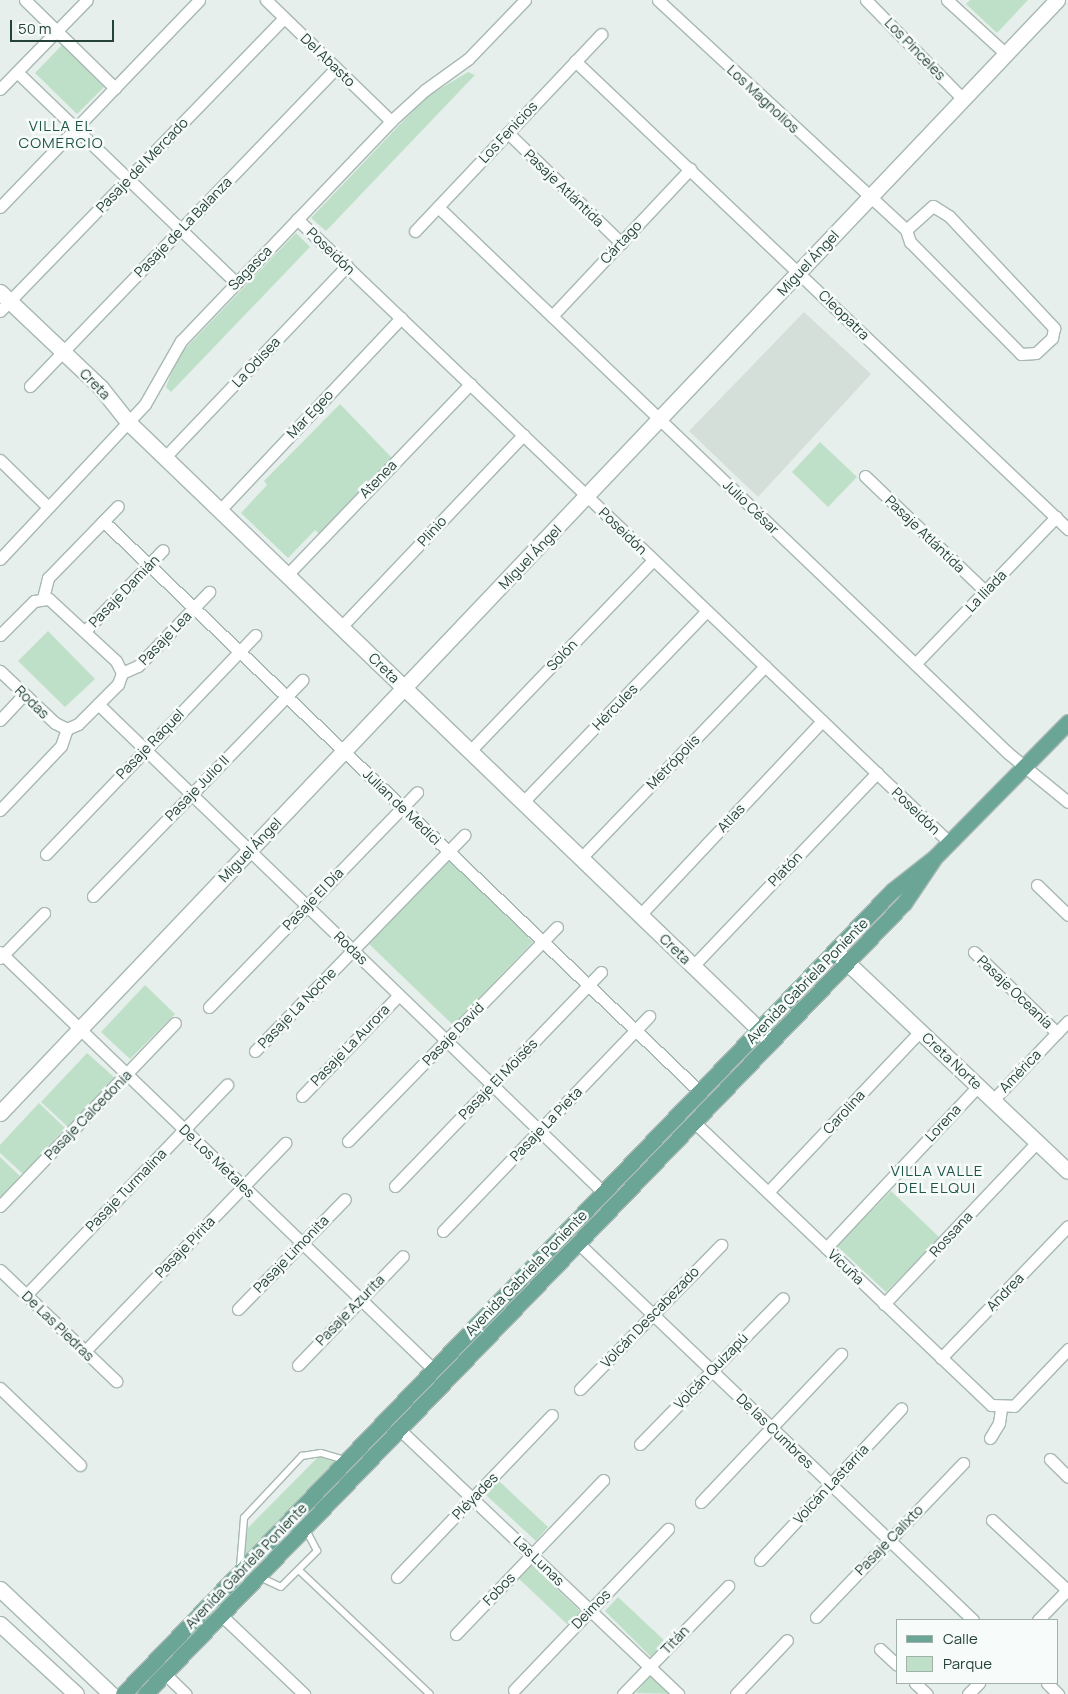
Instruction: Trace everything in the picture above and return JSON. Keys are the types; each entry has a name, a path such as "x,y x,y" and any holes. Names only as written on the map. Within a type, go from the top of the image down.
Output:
{"main road":[{"name":"Avenida Gabriela Poniente","path":"123,1694 901,883 934,858 1068,722"},
{"name":"Avenida Gabriela Poniente","path":"145,1694 847,962 909,896 934,858"}],"street":[{"path":"25,0 115,88"},
{"path":"0,89 87,0"},
{"path":"0,207 199,0"},
{"name":"Del Abasto","path":"266,0 391,121"},
{"name":"Los Magnolios","path":"658,0 906,230 915,247 1021,354 1036,354 1052,338 1054,328 1048,320 949,216 932,206 906,230"},
{"name":"Los Pinceles","path":"866,0 964,99"},
{"path":"947,0 1006,54"},
{"name":"Miguel Ángel","path":"0,1113 79,1028 661,420 1055,1"},
{"name":"Sagasca","path":"0,558 151,395 173,350 391,121 424,90 468,59 521,2"},
{"name":"Pasaje del Mercado","path":"3,301 128,179 284,18"},
{"name":"Los Fenicios","path":"415,231 601,34"},
{"name":"Cleopatra","path":"576,61 800,272 1068,529"},
{"name":"Pasaje de La Balanza","path":"30,386 336,68"},
{"path":"17,72 236,284"},
{"name":"Pasaje Atlántida","path":"508,133 621,243"},
{"name":"Cártago","path":"552,316 690,169"},
{"name":"Julio César","path":"438,207 915,664 1068,802"},
{"name":"Poseidón","path":"297,219 949,842"},
{"name":"La Odisea","path":"165,457 347,266"},
{"name":"Creta","path":"3,301 63,352 128,422 771,1041"},
{"name":"Mar Egeo","path":"220,510 400,318"},
{"name":"Atenea","path":"287,575 470,384"},
{"name":"Plinio","path":"341,626 523,435"},
{"path":"0,460 48,507"},
{"name":"Pasaje Atlántida","path":"865,476 985,591"},
{"path":"43,598 48,578 118,506"},
{"name":"La Iliada","path":"915,664 1056,517"},
{"name":"Julian de Medici","path":"103,521 700,1092"},
{"name":"Pasaje Damián","path":"85,631 163,550"},
{"name":"Solón","path":"470,751 654,560"},
{"name":"Pasaje Lea","path":"0,810 61,746 67,729 98,704 122,673 138,666 209,592"},
{"path":"0,635 30,604 43,598 54,601 116,661 122,673"},
{"name":"Hércules","path":"523,802 707,611"},
{"name":"Pasaje Raquel","path":"46,854 255,635"},
{"name":"Metrópolis","path":"581,858 765,666"},
{"name":"Rodas","path":"0,671 55,724 67,729"},
{"name":"Pasaje Julio II","path":"93,896 302,680"},
{"path":"0,720 24,694"},
{"name":"Rodas","path":"98,704 604,1192"},
{"name":"Atlas","path":"640,915 822,721"},
{"name":"Platón","path":"693,966 877,773"},
{"name":"Pasaje El Día","path":"209,1007 417,792"},
{"name":"Pasaje La Noche","path":"255,1051 464,835"},
{"path":"1037,885 1068,915"},
{"path":"1,955 44,913"},
{"name":"Pasaje David","path":"348,1141 557,927"},
{"name":"Creta Norte","path":"835,951 1068,1170"},
{"name":"Pasaje Oceanía","path":"974,952 1057,1033"},
{"name":"De Los Metales","path":"1,955 434,1370"},
{"name":"Pasaje El Moisés","path":"395,1186 601,972"},
{"name":"Pasaje La Aurora","path":"302,1096 399,995"},
{"name":"Pasaje La Pieta","path":"443,1231 649,1016"},
{"name":"América","path":"993,1100 1068,1021"},
{"name":"Pasaje Calcedonia","path":"0,1206 175,1023"},
{"name":"Carolina","path":"768,1192 920,1031"},
{"name":"Pasaje Turmalina","path":"26,1295 227,1085"},
{"name":"Lorena","path":"826,1248 978,1086"},
{"name":"Vicuña","path":"694,1122 991,1405 1001,1408"},
{"name":"Rossana","path":"884,1304 1037,1142"},
{"name":"Pasaje Pirita","path":"85,1351 285,1143"},
{"name":"Pasaje Limonita","path":"238,1309 344,1199"},
{"name":"Andrea","path":"941,1358 1068,1226"},
{"name":"De las Cumbres","path":"578,1243 972,1619"},
{"name":"Volcán Descabezado","path":"580,1389 720,1245"},
{"name":"Pasaje Azurita","path":"298,1365 403,1256"},
{"name":"De Las Piedras","path":"0,1270 116,1381"},
{"name":"Volcán Quizapú","path":"640,1444 783,1298"},
{"path":"990,1438 1000,1424 1001,1408 1019,1402 1068,1349"},
{"path":"701,1502 841,1354"},
{"path":"2,1395 80,1465"},
{"name":"Volcán Lastarria","path":"760,1560 901,1409"},
{"name":"Pléyades","path":"397,1577 552,1415"},
{"name":"Las Lunas","path":"400,1428 678,1694"},
{"path":"1050,1459 1068,1476"},
{"name":"Pasaje Calixto","path":"816,1616 963,1463"},
{"name":"Fobos","path":"456,1634 603,1480"},
{"path":"992,1520 1067,1590 1039,1619"},
{"name":"Deimos","path":"514,1690 668,1529"},
{"name":"Titán","path":"624,1694 728,1586"},
{"path":"0,1589 111,1694"},
{"path":"221,1615 304,1694"},
{"path":"0,1624 76,1694"},
{"path":"736,1694 787,1640"},
{"path":"880,1649 896,1664"},
{"path":"164,1673 186,1694"},
{"path":"916,1684 927,1694"},
{"path":"968,1694 978,1684"},
{"path":"1048,1684 1058,1694"}],"lane":[{"path":"240,1572 244,1518 302,1456 321,1453 347,1460"},
{"path":"258,1577 281,1587 317,1551 305,1528"},
{"path":"298,1570 430,1694"}],"shaded area":[{"path":"804,312 871,374 758,497 689,431"}],"green space":[{"path":"970,0 1028,0 997,33 966,4"},
{"path":"62,45 104,87 77,114 35,73"},
{"path":"468,72 475,75 326,231 311,218 425,98"},
{"path":"296,233 310,247 171,392 166,387 178,356"},
{"path":"340,404 394,460 320,534 315,530 288,558 241,513 267,485 264,481"},
{"path":"820,442 857,477 828,507 792,472"},
{"path":"48,631 95,679 65,707 18,661"},
{"path":"447,858 533,942 453,1025 368,943"},
{"path":"145,985 175,1014 130,1059 101,1032"},
{"path":"87,1053 115,1078 68,1127 41,1102"},
{"path":"39,1103 65,1128 23,1174 0,1153 0,1145"},
{"path":"0,1157 20,1176 0,1198"},
{"path":"891,1191 940,1238 886,1292 837,1246"},
{"path":"320,1455 347,1464 246,1570 240,1536"},
{"path":"499,1481 548,1527 536,1541 486,1495"},
{"path":"531,1564 581,1612 568,1625 517,1577"},
{"path":"618,1597 667,1643 652,1658 605,1611"},
{"path":"652,1673 675,1694 636,1693"}],"district":[{"name":"VILLA EL COMERCIO","path":"61,134"},
{"name":"VILLA VALLE DEL ELQUI","path":"937,1178"}]}
